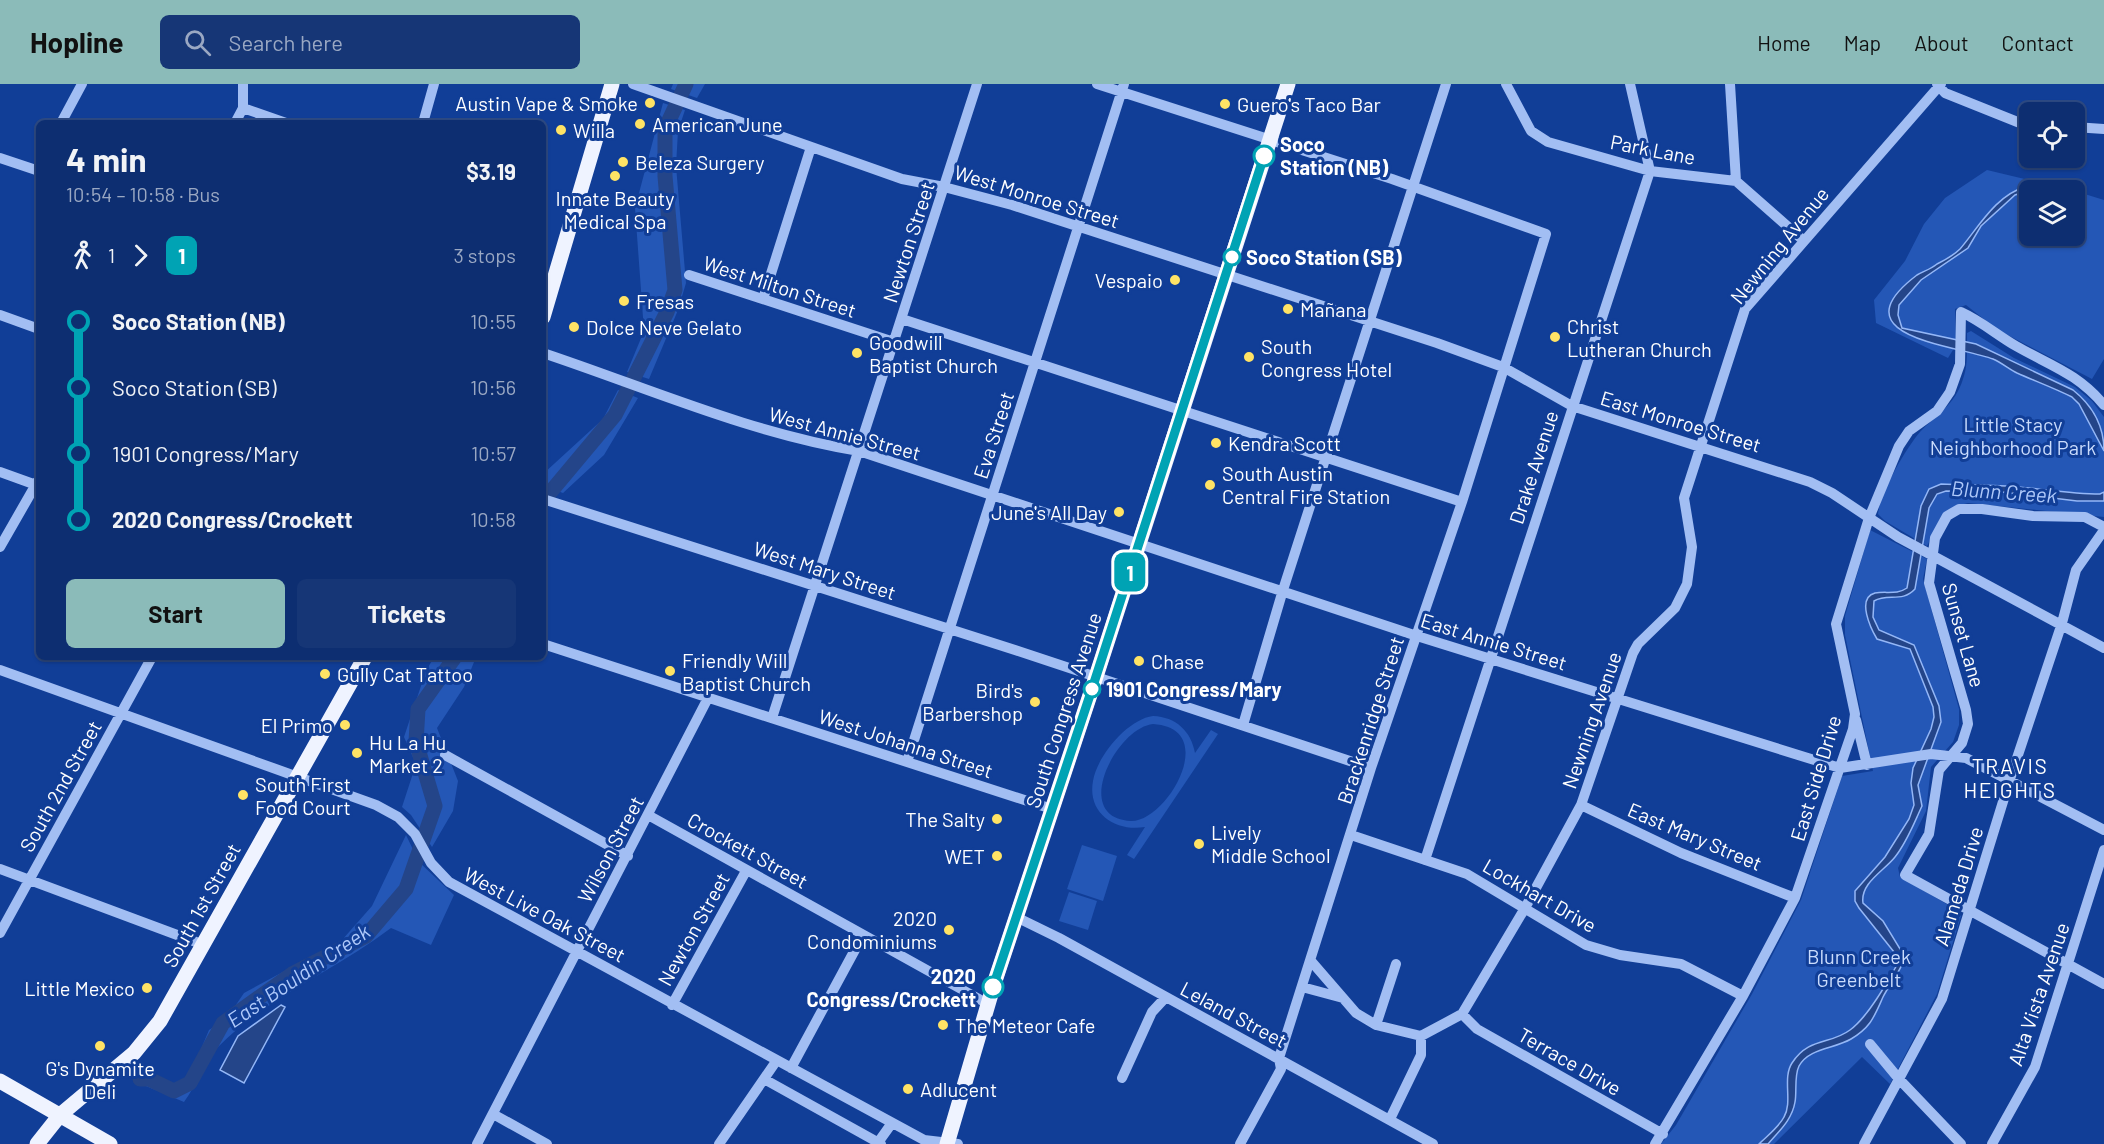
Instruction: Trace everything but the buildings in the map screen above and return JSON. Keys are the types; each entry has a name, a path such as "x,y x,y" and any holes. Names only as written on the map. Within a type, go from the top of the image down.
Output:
{"main road":[{"path":"546,307 612,84"},
{"name":"South Congress Avenue","path":"951,1144 988,1004 1140,543 1287,84"},
{"name":"South 1st Street","path":"37,1144 72,1123 148,1036 204,945 363,660"},
{"path":"0,1081 110,1144"}],"street":[{"path":"63,120 82,84"},
{"path":"237,120 243,108 243,84"},
{"path":"424,120 434,84"},
{"name":"West Monroe Street","path":"633,84 902,179 944,187 1079,226 1226,275"},
{"name":"Newton Street","path":"772,718 977,84"},
{"path":"1097,84 1123,88 1413,187"},
{"path":"1243,725 1283,590 1446,84"},
{"name":"Park Lane","path":"1506,84 1531,131 1548,142 1650,171 1736,181"},
{"path":"1630,84 1650,171"},
{"path":"1730,84 1736,181 1803,240"},
{"path":"1939,85 1945,93 2019,123"},
{"name":"Newning Avenue","path":"1462,1014 1525,908 1581,805 1638,644 1676,608 1687,584 1692,547 1684,498 1745,309 1939,85"},
{"name":"Eva Street","path":"907,762 1123,88"},
{"path":"243,108 277,120"},
{"path":"2085,128 2104,129"},
{"path":"763,299 811,147"},
{"path":"1,160 36,168"},
{"name":"Drake Avenue","path":"1425,860 1650,171"},
{"name":"Brackenridge Street","path":"1240,1144 1281,1069 1279,1058 1371,768 1462,502 1546,234 1413,187"},
{"name":"West Milton Street","path":"689,275 894,342"},
{"name":"East Monroe Street","path":"1226,275 1371,321 1503,367 1572,406 1810,482 1898,537 2062,623 2104,648"},
{"name":"East Side Drive","path":"1655,1144 1743,996 1796,898 1853,729 1855,714 1836,624 1869,518 1899,446 1909,431 1943,404 1960,364 1961,312 1977,319 2017,346 2077,378 2104,405"},
{"path":"0,315 36,328"},
{"path":"902,318 1462,502"},
{"name":"West Annie Street","path":"546,353 689,406 776,434 859,451 1140,543"},
{"path":"0,472 36,483"},
{"path":"0,547 36,487"},
{"name":"West Mary Street","path":"548,500 1096,677"},
{"name":"Sunset Lane","path":"1970,912 1905,876 1929,834 1940,770 1948,754 1962,743 1968,724 1966,710 1930,591 1928,553 1947,516 1959,509 2085,517 2104,528"},
{"name":"Alameda Drive","path":"1864,1144 1942,999 2010,779 2062,623 2076,570 2104,528"},
{"name":"East Annie Street","path":"1140,543 1417,636 1840,768"},
{"name":"West Johanna Street","path":"546,645 1052,809"},
{"name":"South 2nd Street","path":"0,933 150,660"},
{"name":"West Live Oak Street","path":"0,670 297,775 387,810 415,834 425,852 449,882 924,1140 951,1144"},
{"path":"1096,677 1371,768"},
{"name":"Wilson Street","path":"477,1144 708,698"},
{"path":"1855,714 1867,765"},
{"path":"1840,768 1914,756 1948,754 1966,758 2104,830"},
{"path":"445,755 628,856"},
{"name":"East Mary Street","path":"1581,805 1681,853 1796,898"},
{"name":"Crockett Street","path":"648,815 988,1004"},
{"name":"Lockhart Drive","path":"1351,835 1467,874 1586,945 1620,955 1682,964 1743,996"},
{"name":"Alta Vista Avenue","path":"1992,1144 2035,1067 2104,850"},
{"path":"0,869 204,945"},
{"name":"Newton Street","path":"672,1005 746,871"},
{"path":"1970,912 2104,984"},
{"name":"Leland Street","path":"1016,917 1279,1058 1433,1144"},
{"path":"791,1068 863,935"},
{"path":"1311,961 1356,1013 1376,1025 1421,1035 1462,1014"},
{"path":"1376,1025 1396,964"},
{"path":"1302,987 1342,998"},
{"path":"1122,1078 1152,1012 1166,998"},
{"name":"Terrace Drive","path":"1462,1014 1477,1029 1663,1134"},
{"path":"1390,1119 1421,1055 1421,1035"},
{"path":"1870,1044 1899,1079 1961,1144"},
{"path":"719,1144 777,1060"},
{"path":"764,1079 879,1144 892,1123"},
{"path":"493,1114 547,1144"}],"green space":[{"path":"673,84 705,84 697,98 671,89"},
{"path":"663,103 685,110 678,131 676,166 686,283 678,310 649,379 627,372 644,331 635,208"},
{"path":"1987,170 2028,180 2019,180 2019,246 2085,246 2085,194 2104,200 2104,359 2092,379 1996,329 1966,305 1955,309 1956,345 1948,358 1876,323 1874,300 1905,261 1924,224 1945,198"},
{"name":"Little Stacy Neighborhood Park","path":"1971,331 2014,358 2075,387 2092,401 2104,417 2104,517 1968,503 1957,506 1944,514 1927,546 1885,521 1878,514 1888,483 1908,449 1920,432 1945,408 1960,388 1966,368 1967,333"},
{"path":"618,390 638,398 604,455 563,493 546,487 546,471 603,419"},
{"name":"Blunn Creek Greenbelt","path":"1870,530 1927,559 1923,579 1959,709 1959,725 1953,742 1931,767 1926,811 1898,868 1900,877 1957,910 1961,916 1937,994 1890,1084 1862,1057 1774,1144 1661,1144 1676,1125 1752,994 1801,900 1842,776 1873,771 1845,635 1845,616"},
{"path":"432,660 475,660 464,687 437,728 458,781 453,811 432,847 411,815 402,807 416,764 404,737 426,671"},
{"path":"1153,716 1175,722 1190,738 1195,753 1211,730 1218,734 1134,859 1127,855 1145,827 1124,827 1106,818 1099,811 1092,793 1096,771 1107,750 1124,731 1143,719","holes":["1153,724 1173,729 1183,741 1185,757 1181,774 1172,792 1159,807 1145,817 1131,821 1113,816 1104,805 1101,790 1105,773 1125,740 1139,729"]},
{"path":"406,835 419,862 454,895 431,945 391,928 280,998 237,1029 218,1047 184,1102 141,1084 154,1079 171,1085 184,1083 188,1080 209,1030 227,1018 244,993 342,940 372,906"},
{"path":"1082,845 1117,856 1103,901 1067,889"},
{"path":"1069,892 1097,901 1088,930 1059,921"}],"water":[{"path":"2019,189 2019,194 1981,226 1968,248 1921,280 1899,305 1898,315 1902,328 1976,344 2073,390 2096,417 2102,433 2104,451 2079,404 2072,397 2017,373 1993,359 1931,343 1910,335 1895,325 1889,312 1895,296 1917,275 1958,251 1988,213"},
{"name":"Blunn Creek","path":"1941,484 2006,486 2088,494 2104,492 2104,501 2077,501 2002,492 1946,491 1937,494 1929,508 1915,589 1905,596 1874,601 1873,617 1879,630 1914,645 1939,706 1941,722 1918,785 1922,806 1899,851 1869,883 1863,896 1863,903 1883,921 1905,957 1868,1026 1851,1039 1815,1052 1803,1060 1797,1070 1795,1102 1791,1114 1768,1144 1759,1144 1779,1124 1787,1111 1788,1076 1792,1063 1805,1049 1842,1035 1857,1024 1877,999 1898,963 1898,957 1859,908 1855,901 1855,891 1885,857 1909,819 1914,805 1911,783 1913,768 1934,717 1933,707 1910,649 1877,639 1869,621 1866,601 1875,593 1895,592 1907,588 1921,506 1929,489"},
{"path":"281,1005 285,1007 244,1083 220,1070 238,1036"}],"waterway":[{"name":"East Bouldin Creek","path":"546,497 615,415 667,312 675,290 665,176 665,129 686,84"},
{"name":"East Bouldin Creek","path":"140,1079 149,1079 174,1091 190,1083 223,1023 292,974 366,936 406,889 435,806 416,742 418,709 453,660"}],"bus line":[{"name":"1","path":"993,987 1264,156"}],"place":[{"name":"Austin Vape & Smoke","path":"650,103"},
{"name":"Guero's Taco Bar","path":"1225,104"},
{"name":"American June","path":"640,124"},
{"name":"Willa","path":"561,130"},
{"name":"Soco Station (NB)","path":"1264,156"},
{"name":"Beleza Surgery","path":"623,162"},
{"name":"Innate Beauty Medical Spa","path":"615,176"},
{"name":"Soco Station (SB)","path":"1232,257"},
{"name":"Vespaio","path":"1175,280"},
{"name":"Fresas","path":"624,301"},
{"name":"Mañana","path":"1288,309"},
{"name":"Dolce Neve Gelato","path":"574,327"},
{"name":"Christ Lutheran Church","path":"1555,337"},
{"name":"Goodwill Baptist Church","path":"857,353"},
{"name":"South Congress Hotel","path":"1249,357"},
{"name":"Kendra Scott","path":"1216,443"},
{"name":"South Austin Central Fire Station","path":"1210,485"},
{"name":"June's All Day","path":"1119,512"},
{"name":"Chase","path":"1139,661"},
{"name":"Friendly Will Baptist Church","path":"670,671"},
{"name":"Gully Cat Tattoo","path":"325,674"},
{"name":"1901 Congress/Mary","path":"1092,689"},
{"name":"Bird's Barbershop","path":"1035,702"},
{"name":"El Primo","path":"345,725"},
{"name":"Hu La Hu Market 2","path":"357,753"},
{"name":"South First Food Court","path":"243,795"},
{"name":"The Salty","path":"997,819"},
{"name":"Lively Middle School","path":"1199,844"},
{"name":"WET","path":"997,856"},
{"name":"2020 Condominiums","path":"949,930"},
{"name":"2020 Congress/Crockett","path":"993,987"},
{"name":"Little Mexico","path":"147,988"},
{"name":"The Meteor Cafe","path":"943,1025"},
{"name":"G's Dynamite Deli","path":"100,1046"},
{"name":"Adlucent","path":"908,1089"}],"district":[{"name":"TRAVIS HEIGHTS","path":"2010,777"}]}
